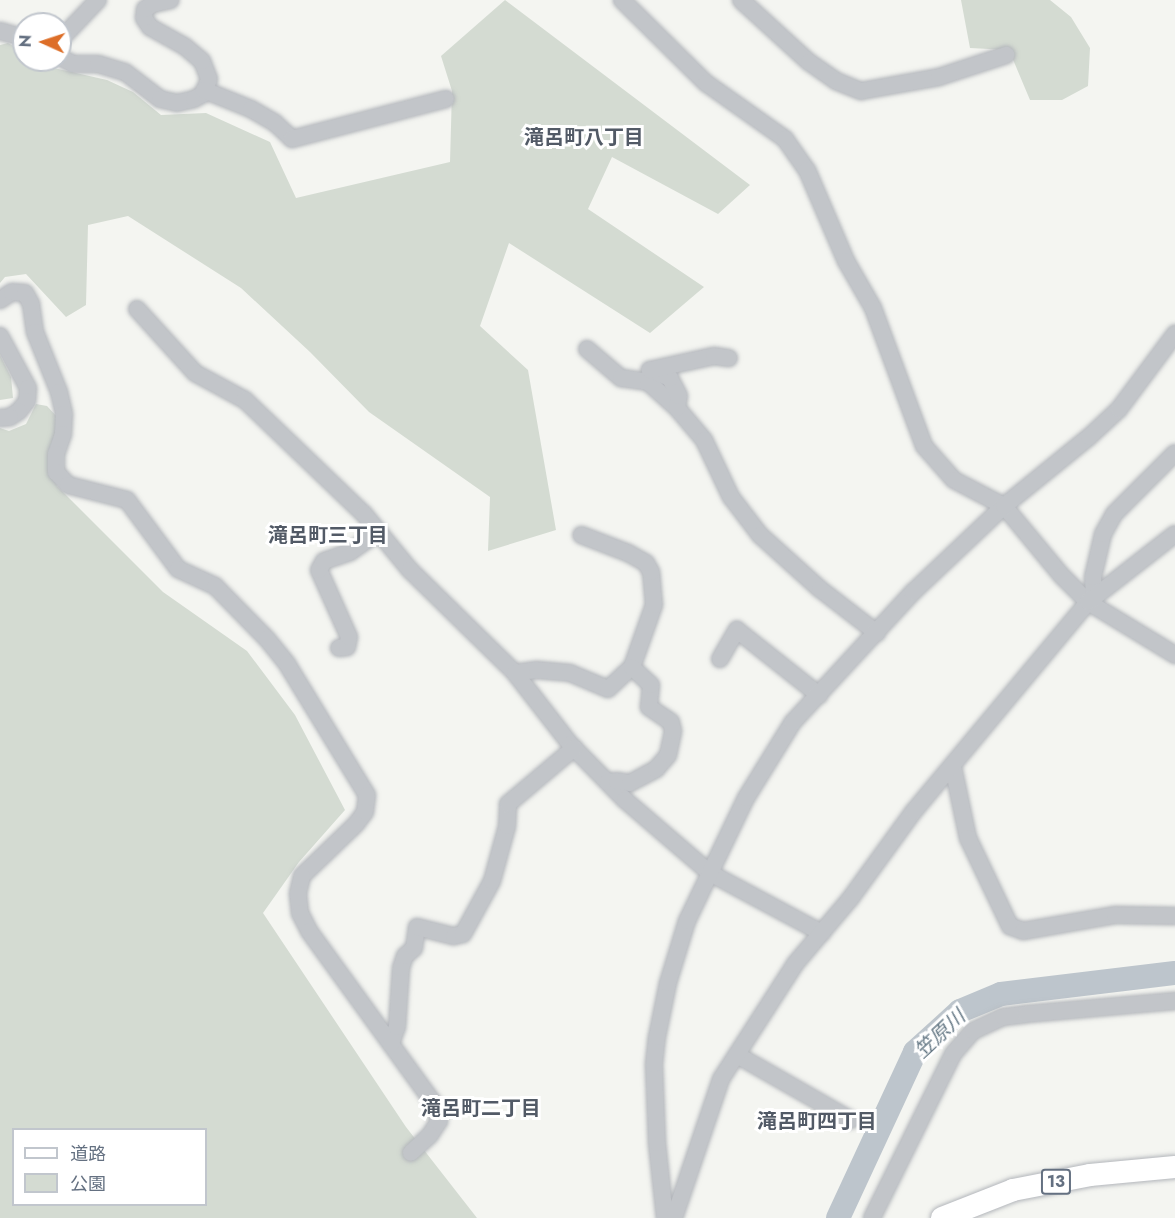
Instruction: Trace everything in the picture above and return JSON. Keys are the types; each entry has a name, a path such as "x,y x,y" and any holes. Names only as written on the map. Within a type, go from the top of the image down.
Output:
{"main road":[{"name":"13","path":"942,1218 1013,1190 1090,1175 1175,1167"}],"street":[{"path":"72,27 98,0"},
{"path":"72,63 99,64 125,72 160,99 177,103 194,99 204,90 209,79 202,61 184,46 150,27 144,18 145,9 153,4 171,0"},
{"path":"622,0 706,83 785,139 807,170 846,261 873,308 924,446 954,480 1004,506 1062,576 1091,599 1175,655"},
{"path":"741,0 809,62 836,81 861,91 939,77 1006,55"},
{"path":"204,90 251,109 275,123 291,139 446,99"},
{"path":"0,300 12,292 25,293 31,304 35,332 56,382 64,414 63,434 56,454 56,472 68,485 127,500 178,568 215,586 260,631 287,664 357,775 367,795 365,812 302,876 298,894 300,913 309,931 433,1102 439,1122 430,1135 411,1153"},
{"path":"136,309 195,373 245,400 364,514 410,570 515,673 574,748 608,782 710,873 822,933"},
{"path":"665,1218 657,1143 654,1064 657,1037 668,983 687,921 746,798 794,722 913,592 1004,506 1089,437 1119,409 1175,334"},
{"path":"0,336 28,388 27,401 19,411 10,417 0,418"},
{"path":"587,349 621,378 648,382 677,408 704,440 731,497 760,535 820,589 877,633"},
{"path":"677,408 679,396 670,378 650,370 714,356 729,358"},
{"path":"1091,599 1092,577 1102,534 1114,514 1175,453"},
{"path":"339,648 347,647 349,637 319,570 324,561 350,552 379,532"},
{"path":"674,1218 721,1079 795,964 850,899 914,811 1091,599 1175,534"},
{"path":"515,673 537,670 570,673 608,689 632,667 654,605 651,572 646,563 628,553 581,535"},
{"path":"720,659 736,630 819,695"},
{"path":"608,782 618,780 630,783 656,769 668,754 673,731 671,722 649,707 651,685 632,667"},
{"path":"391,1044 397,1027 401,968 405,956 414,948 417,927 454,936 463,934 492,881 507,826 508,804 574,748"},
{"path":"953,767 968,837 1010,926 1023,931 1115,915 1175,916"},
{"path":"872,1218 953,1054 973,1031 1003,1017 1175,1001"},
{"path":"737,1055 851,1120"}],"green space":[{"path":"505,0 750,185 718,214 612,157 588,209 704,287 650,333 509,243 480,326 528,370 556,530 488,551 490,497 369,412 310,352 241,288 128,216 88,225 86,305 66,317 26,274 5,277 0,283 0,45 8,43 12,45 12,72 72,72 107,80 133,92 161,115 206,113 270,142 296,198 450,162 452,91 441,56"},
{"path":"961,0 1050,0 1071,17 1090,48 1088,86 1062,100 1030,100 1009,50 970,48"},
{"path":"0,355 11,377 13,398 0,400"},
{"path":"36,404 47,406 59,419 51,448 57,486 163,592 247,651 295,715 345,810 299,862 263,913 406,1127 477,1218 0,1218 0,428 9,431 26,424"}],"waterway":[{"name":"笠原川","path":"838,1218 915,1052 960,1011 1001,994 1175,973"}],"district":[{"name":"滝呂町八丁目","path":"584,137"},
{"name":"滝呂町三丁目","path":"328,535"},
{"name":"滝呂町二丁目","path":"481,1108"},
{"name":"滝呂町四丁目","path":"817,1121"}]}
